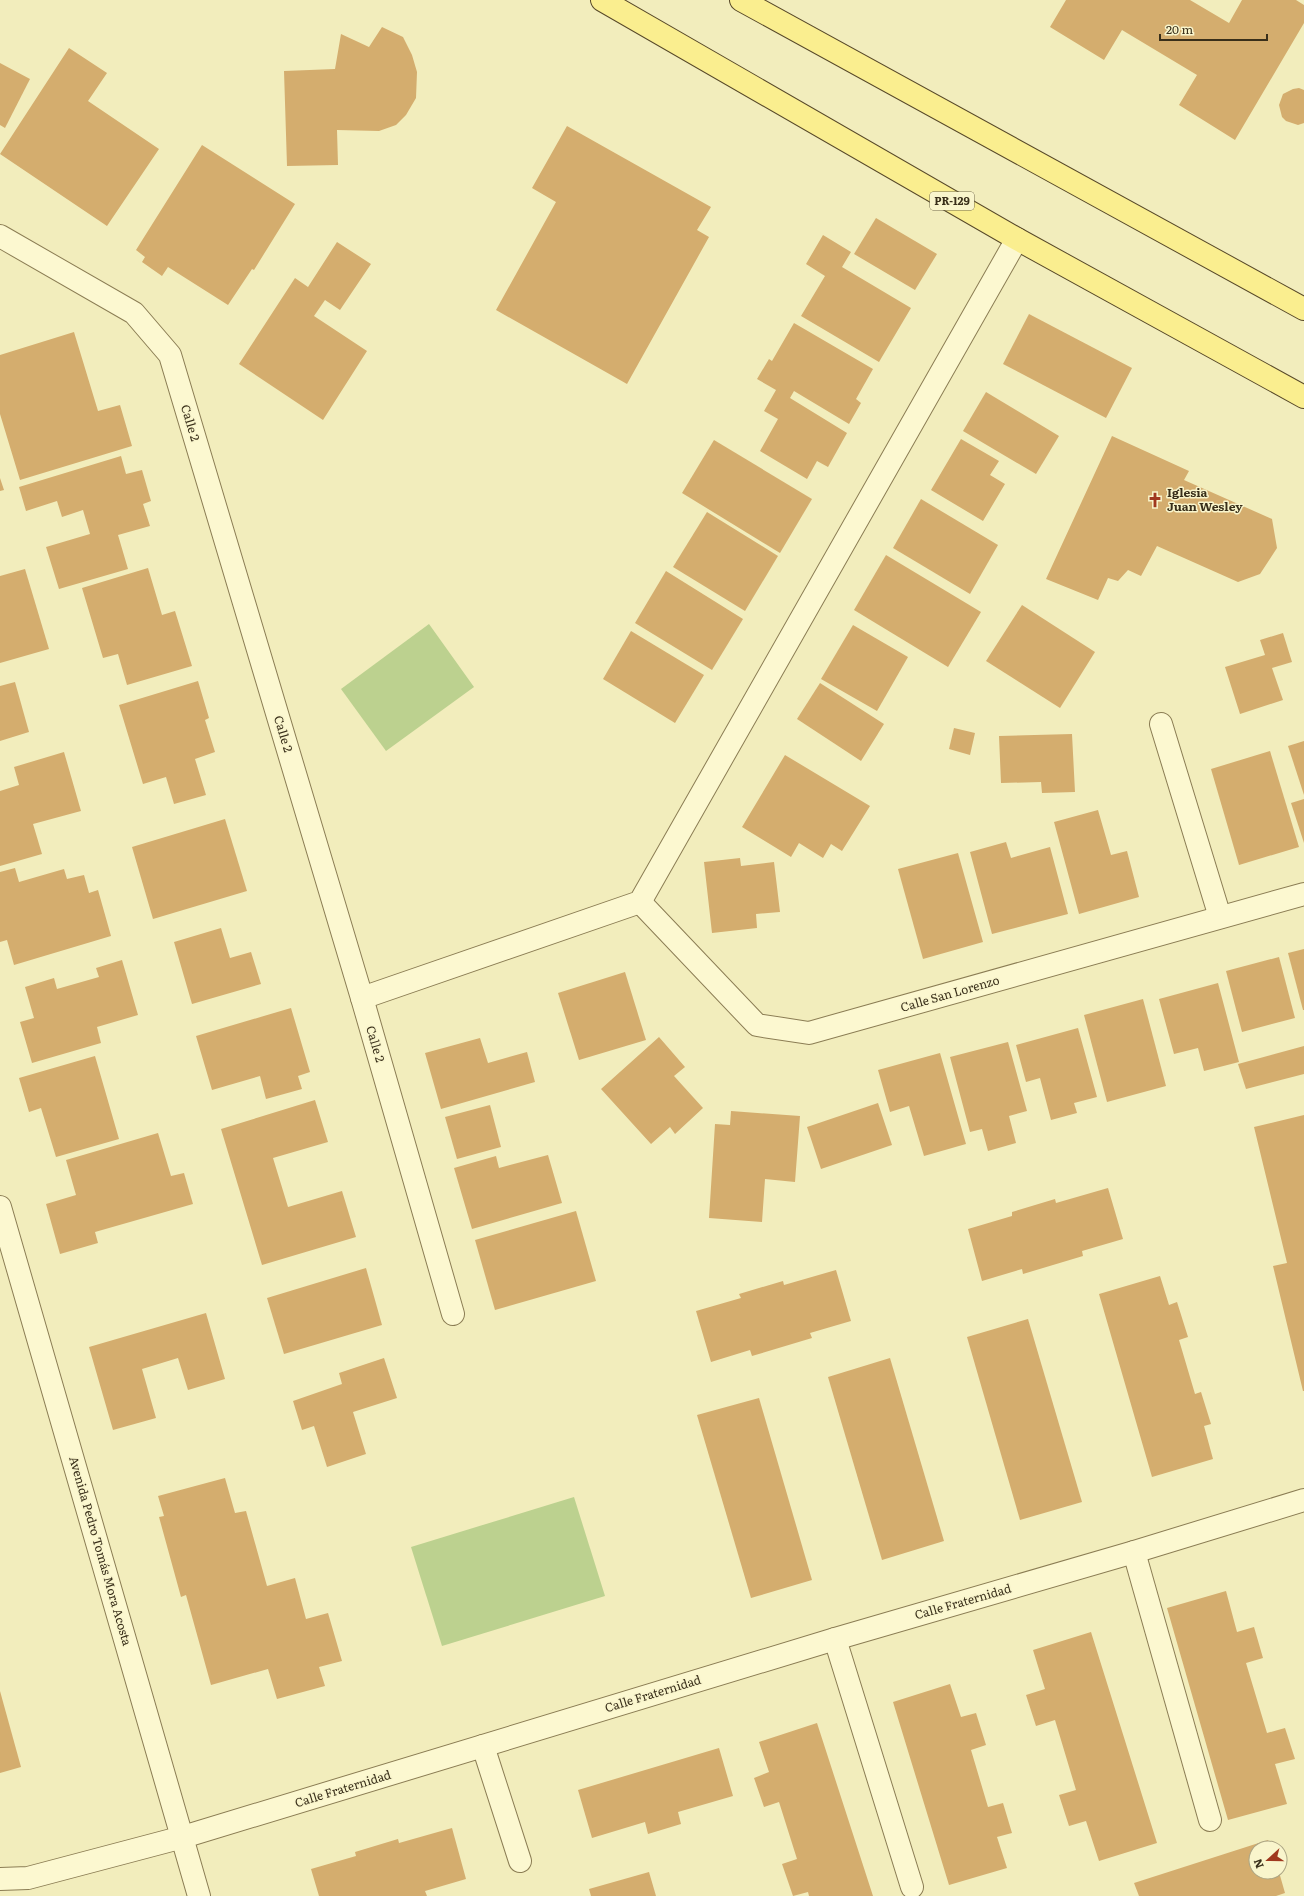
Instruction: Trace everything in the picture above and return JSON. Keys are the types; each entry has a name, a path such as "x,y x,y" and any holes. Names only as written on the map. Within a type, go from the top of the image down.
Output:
{"main road":[{"name":"PR-129","path":"602,0 1017,239 1304,397"},
{"path":"741,0 1304,309"}],"street":[{"name":"Calle 2","path":"0,236 134,313 170,355 362,998 453,1314"},
{"path":"362,998 640,902 1017,239"},
{"path":"1161,724 1220,917"},
{"name":"Calle San Lorenzo","path":"640,902 757,1025 809,1033 1304,894"},
{"name":"Avenida Pedro Tomás Mora Acosta","path":"0,1207 199,1896"},
{"name":"Calle Fraternidad","path":"0,1880 28,1878 183,1837 835,1639 1134,1552 1304,1500"},
{"path":"1134,1552 1210,1820"},
{"path":"835,1639 912,1887"},
{"path":"483,1746 520,1861"}],"green space":[{"path":"429,624 474,687 386,751 341,689"},
{"path":"574,1497 605,1596 442,1646 411,1547"}],"building":[{"path":"1066,0 1190,0 1229,23 1242,0 1296,0 1304,5 1304,23 1235,140 1179,105 1197,75 1122,30 1104,60 1050,27"},
{"path":"382,27 403,37 412,55 417,72 416,98 406,115 396,125 379,131 337,130 338,165 287,166 284,71 335,69 341,34 369,47"},
{"path":"69,48 107,73 88,101 159,149 107,226 0,154"},
{"path":"0,63 30,79 5,128 0,125"},
{"path":"1299,88 1304,90 1304,123 1298,125 1286,121 1282,117 1279,105 1283,94"},
{"path":"567,126 711,207 697,230 709,237 627,384 496,310 556,202 532,188"},
{"path":"202,145 295,204 254,270 252,269 228,305 168,267 162,276 142,262 145,257 136,250"},
{"path":"876,218 937,254 915,290 854,254"},
{"path":"823,235 851,252 842,267 911,308 879,362 801,316 825,276 806,264"},
{"path":"337,242 371,264 340,310 325,300 314,316 367,351 323,420 239,364 295,278 308,287"},
{"path":"1029,314 1132,368 1106,418 1003,364"},
{"path":"794,323 873,369 856,399 861,403 849,424 794,391 790,398 847,433 828,467 817,461 807,479 760,451 778,419 764,411 776,390 757,379 769,359 772,361"},
{"path":"74,332 98,411 120,405 132,446 20,480 0,414 0,355"},
{"path":"986,392 1059,436 1036,474 963,431"},
{"name":"Iglesia Juan Wesley","path":"1112,436 1189,471 1184,480 1272,519 1277,548 1260,574 1238,582 1157,546 1141,576 1128,570 1118,581 1108,578 1098,600 1046,579"},
{"path":"961,439 999,461 990,475 1005,484 983,521 931,490"},
{"path":"714,440 812,499 780,553 682,493"},
{"path":"121,456 126,474 142,470 151,501 143,504 150,526 118,535 128,569 59,589 46,547 90,534 83,510 62,517 57,501 26,511 19,487"},
{"path":"0,478 4,490 0,491"},
{"path":"921,499 998,545 970,594 893,548"},
{"path":"707,512 778,556 745,611 673,567"},
{"path":"886,555 981,612 948,667 854,610"},
{"path":"148,568 162,615 175,611 192,666 127,685 118,654 103,658 82,588"},
{"path":"25,569 49,649 0,663 0,576"},
{"path":"666,571 743,619 712,670 635,623"},
{"path":"1022,605 1095,652 1060,708 986,661"},
{"path":"853,625 908,657 877,711 821,679"},
{"path":"631,631 704,675 675,723 603,679"},
{"path":"1283,633 1292,662 1272,668 1283,700 1240,714 1225,667 1265,655 1260,640"},
{"path":"198,681 209,718 205,720 215,752 195,759 206,795 174,804 166,777 143,784 119,705"},
{"path":"15,682 29,732 0,741 0,686"},
{"path":"820,683 884,724 861,761 797,719"},
{"path":"954,728 975,733 970,755 949,749"},
{"path":"1072,734 1075,792 1042,793 1041,782 1001,783 999,736"},
{"path":"1304,741 1304,795 1288,746"},
{"path":"1270,751 1299,847 1239,865 1211,769"},
{"path":"64,752 81,811 33,824 42,854 0,866 0,791 19,785 14,767"},
{"path":"785,755 870,806 842,851 831,844 823,858 799,843 791,857 742,827"},
{"path":"1304,799 1304,843 1291,803"},
{"path":"1098,810 1111,855 1127,851 1139,897 1079,914 1054,822"},
{"path":"225,819 247,891 153,919 132,847"},
{"path":"1006,842 1011,858 1050,847 1068,914 992,934 970,852"},
{"path":"958,853 983,942 923,959 898,869"},
{"path":"740,858 741,866 774,862 780,912 756,914 757,928 712,933 704,862"},
{"path":"15,868 19,882 64,869 67,879 84,875 89,893 98,890 111,936 14,965 7,940 0,942 0,872"},
{"path":"221,928 230,958 251,952 261,984 192,1004 174,942"},
{"path":"1304,949 1304,1010 1303,1010 1288,953"},
{"path":"1279,957 1295,1018 1242,1032 1226,971"},
{"path":"122,960 138,1015 97,1027 101,1043 32,1063 20,1022 34,1018 25,987 54,978 57,989 99,977 96,968"},
{"path":"625,972 646,1040 579,1060 558,993"},
{"path":"1218,983 1239,1062 1204,1071 1198,1048 1174,1054 1159,999"},
{"path":"1143,999 1166,1086 1107,1102 1084,1015"},
{"path":"291,1008 310,1072 298,1076 302,1089 266,1099 260,1076 212,1090 196,1036"},
{"path":"1078,1028 1097,1097 1074,1103 1077,1113 1051,1120 1040,1078 1026,1082 1016,1045"},
{"path":"659,1037 685,1067 674,1076 703,1108 675,1134 670,1127 651,1144 601,1089"},
{"path":"480,1038 488,1063 527,1052 535,1082 441,1109 425,1053"},
{"path":"1008,1042 1027,1111 1009,1116 1016,1143 988,1151 982,1129 970,1132 950,1057"},
{"path":"1304,1046 1304,1074 1246,1089 1238,1064"},
{"path":"940,1053 966,1144 924,1156 909,1106 890,1112 878,1070"},
{"path":"95,1056 119,1139 56,1157 41,1108 29,1112 19,1078"},
{"path":"315,1100 328,1142 273,1158 288,1207 342,1191 356,1237 262,1265 221,1129"},
{"path":"878,1103 892,1145 821,1169 807,1127"},
{"path":"490,1105 501,1147 457,1159 445,1117"},
{"path":"731,1111 800,1116 795,1182 765,1179 762,1222 709,1218 715,1124 730,1125"},
{"path":"1304,1115 1303,1391 1273,1266 1287,1263 1254,1127"},
{"path":"158,1133 171,1176 184,1173 193,1204 95,1232 98,1243 60,1254 46,1204 76,1195 66,1160"},
{"path":"548,1155 562,1203 472,1229 454,1168 496,1156 499,1168"},
{"path":"1108,1188 1123,1239 1082,1251 1083,1256 1023,1274 1022,1269 982,1281 968,1229 1012,1216 1012,1212 1055,1199 1056,1203"},
{"path":"576,1211 596,1281 495,1310 475,1240"},
{"path":"366,1268 382,1325 284,1354 267,1298"},
{"path":"836,1270 851,1321 810,1333 812,1338 752,1356 750,1350 711,1362 696,1311 741,1298 739,1294 783,1281 784,1285"},
{"path":"1160,1276 1169,1305 1177,1302 1188,1337 1179,1340 1195,1394 1201,1392 1211,1424 1204,1426 1213,1459 1152,1477 1099,1294"},
{"path":"206,1313 225,1379 188,1390 178,1358 142,1369 156,1418 113,1430 89,1347"},
{"path":"1028,1319 1082,1502 1020,1520 967,1337"},
{"path":"384,1358 397,1398 353,1412 366,1454 327,1467 314,1426 302,1430 293,1401 342,1384 339,1373"},
{"path":"890,1358 944,1541 882,1560 828,1377"},
{"path":"759,1398 812,1580 751,1598 697,1415"},
{"path":"225,1478 235,1513 246,1511 267,1586 295,1578 306,1619 328,1613 342,1661 319,1667 325,1686 277,1699 268,1669 211,1685 186,1595 181,1597 159,1517 164,1516 158,1496"},
{"path":"1226,1591 1237,1632 1254,1627 1263,1658 1246,1663 1267,1733 1285,1728 1295,1759 1275,1764 1287,1804 1228,1820 1167,1608"},
{"path":"1091,1632 1157,1843 1099,1861 1086,1821 1069,1826 1059,1795 1076,1790 1055,1720 1036,1726 1026,1695 1045,1689 1033,1650"},
{"path":"950,1684 961,1717 976,1713 986,1745 971,1750 988,1807 1003,1803 1012,1833 997,1837 1007,1868 949,1885 893,1702"},
{"path":"0,1691 21,1767 0,1773"},
{"path":"817,1723 873,1896 809,1896 808,1892 793,1896 782,1864 797,1859 779,1802 764,1807 754,1778 769,1772 759,1742"},
{"path":"719,1748 733,1796 678,1812 681,1824 648,1834 645,1822 592,1838 578,1790"},
{"path":"452,1828 466,1879 425,1891 427,1896 319,1896 311,1869 356,1856 355,1852 398,1839 399,1843"},
{"path":"1248,1846 1248,1880 1281,1880 1285,1893 1276,1896 1139,1896 1134,1883"},
{"path":"649,1872 656,1896 591,1896 589,1889"}],"place":[{"name":"Iglesia Juan Wesley","path":"1155,500"}]}
